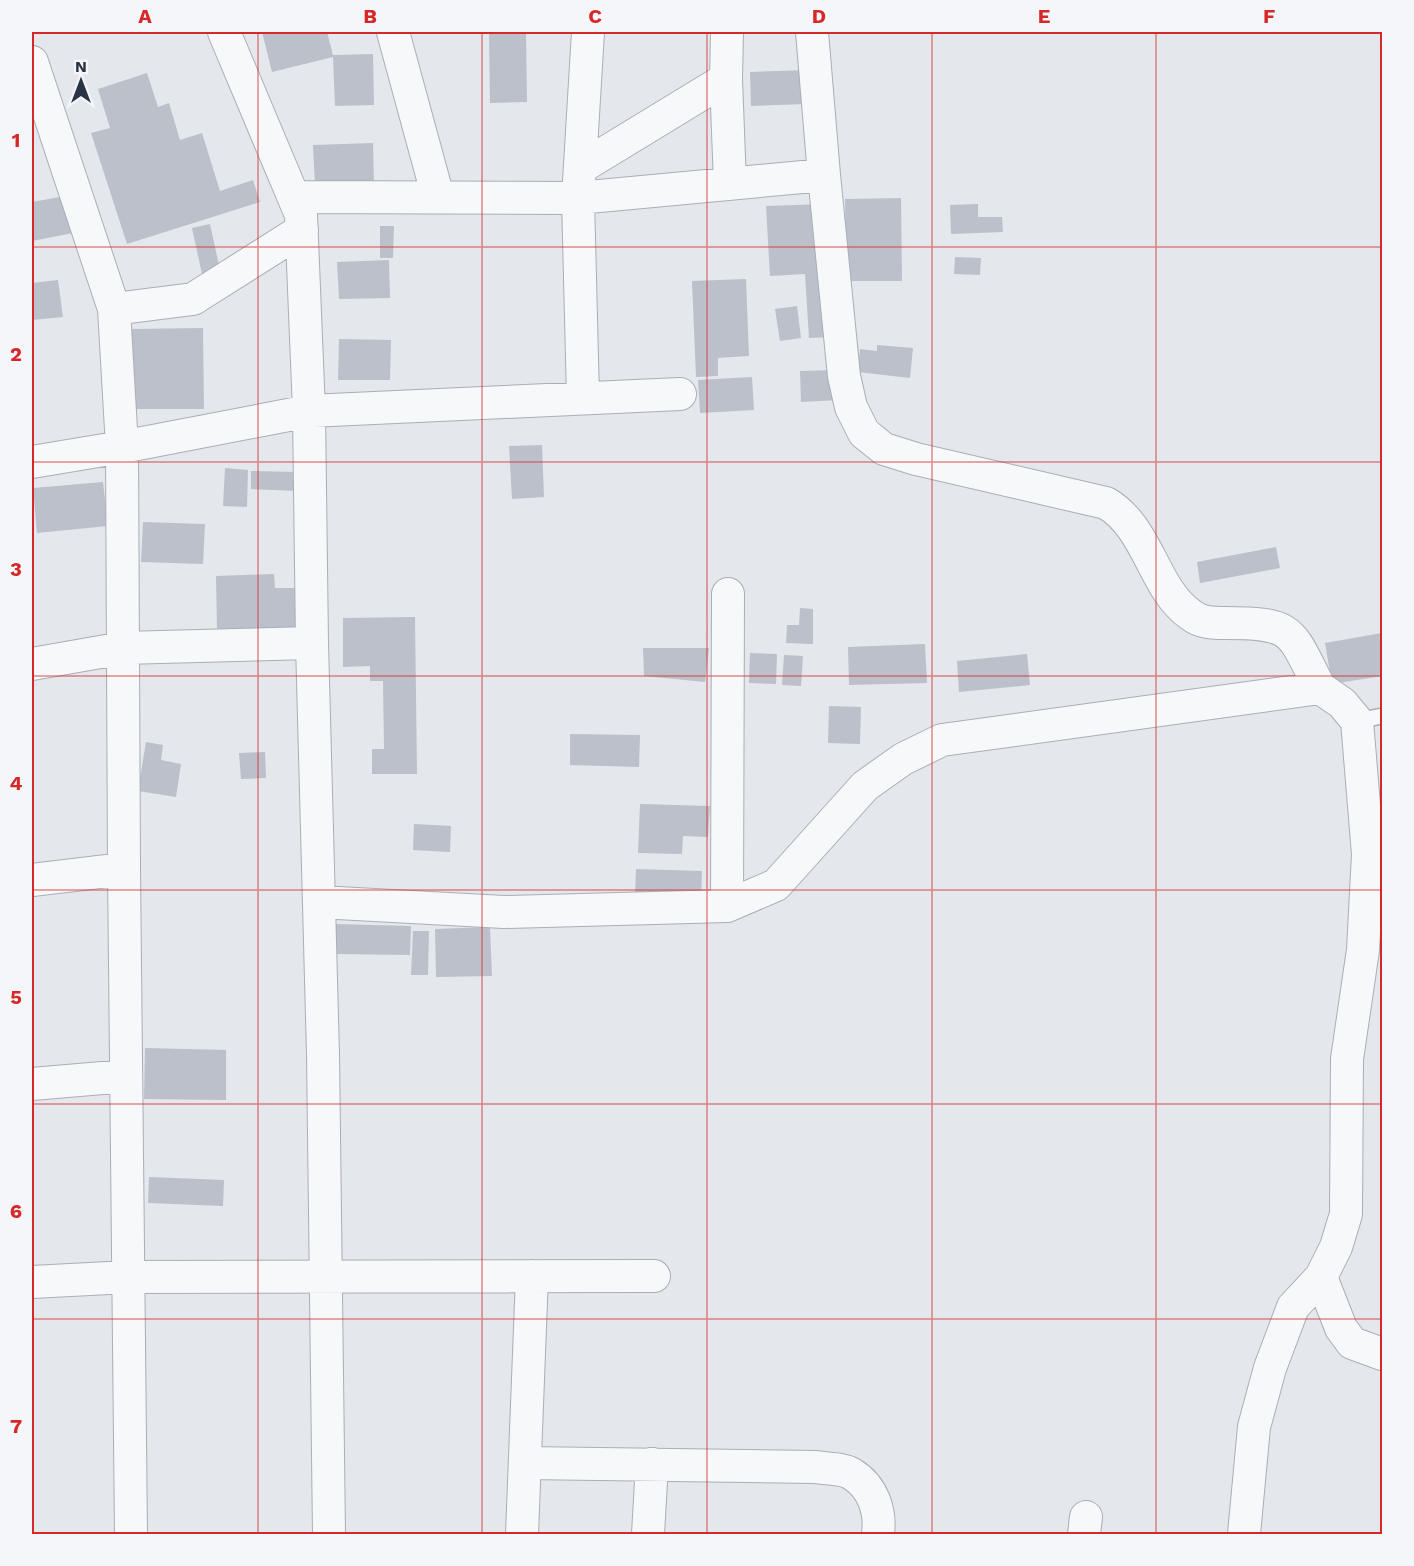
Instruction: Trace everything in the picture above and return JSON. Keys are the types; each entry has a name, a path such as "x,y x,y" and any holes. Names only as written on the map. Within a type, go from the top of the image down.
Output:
{"street":[{"path":"224,32 301,214 309,411 312,643 323,1054 329,1534"},
{"path":"393,32 438,197"},
{"path":"582,398 579,183 588,32"},
{"path":"726,32 730,184"},
{"path":"812,32 844,376 851,407 864,433 884,449 916,459 1106,503 1119,510 1130,522 1175,601 1190,615 1200,621 1212,623 1260,623 1289,633 1298,644 1320,688 1370,719 1368,854 1372,950 1347,1059 1346,1214 1336,1247 1321,1277 1293,1306 1270,1368 1254,1427 1244,1534"},
{"path":"32,62 114,309 122,447 131,1534"},
{"path":"579,183 726,79"},
{"path":"294,197 438,197 579,183 730,184 824,175"},
{"path":"114,309 193,298 302,230"},
{"path":"32,462 309,411 680,394"},
{"path":"727,906 728,594"},
{"path":"32,664 123,648 312,643"},
{"path":"319,902 504,912 727,906 776,885 866,786 903,759 942,740 1320,688"},
{"path":"32,880 124,869"},
{"path":"32,1084 126,1076"},
{"path":"522,1534 532,1276"},
{"path":"32,1282 128,1277 654,1276"},
{"path":"1321,1277 1341,1328 1352,1343 1383,1354"},
{"path":"525,1463 816,1467 851,1473 870,1490 880,1520 878,1534"},
{"path":"648,1534 652,1464"}],"building":[{"path":"262,32 327,32 333,55 373,54 374,105 335,106 333,57 272,72"},
{"path":"489,32 526,32 527,102 490,103"},
{"path":"806,70 807,104 751,106 750,72"},
{"path":"147,73 158,107 169,103 180,140 202,133 220,191 253,180 260,202 127,244 91,133 110,128 98,89"},
{"path":"373,143 374,184 315,186 313,145"},
{"path":"71,195 78,232 32,241 32,202"},
{"path":"901,198 902,281 846,281 845,199"},
{"path":"823,204 831,337 809,338 805,274 770,276 766,206"},
{"path":"978,204 978,217 1002,217 1003,232 951,234 950,205"},
{"path":"210,224 220,270 202,274 192,228"},
{"path":"380,226 394,226 393,258 380,258"},
{"path":"955,257 981,258 980,275 954,274"},
{"path":"389,260 390,298 339,299 337,262"},
{"path":"746,279 749,356 718,358 718,376 696,377 692,281"},
{"path":"58,280 63,317 32,320 32,283"},
{"path":"797,306 801,338 780,341 775,309"},
{"path":"203,328 204,409 131,409 130,329"},
{"path":"339,339 391,340 390,380 338,380"},
{"path":"877,345 913,348 910,378 858,372 860,349 877,351"},
{"path":"837,370 839,400 801,402 800,371"},
{"path":"752,377 754,410 700,413 698,380"},
{"path":"542,445 544,497 512,499 509,446"},
{"path":"225,468 248,470 247,507 223,506"},
{"path":"251,471 298,472 298,491 251,489"},
{"path":"103,482 108,526 37,533 33,488"},
{"path":"143,522 205,524 203,564 141,562"},
{"path":"1276,547 1280,568 1200,583 1197,562"},
{"path":"274,574 275,588 296,588 297,628 217,630 216,576"},
{"path":"800,608 813,609 813,644 786,643 787,625 799,625"},
{"path":"415,617 417,774 372,774 372,749 384,749 383,681 370,681 370,666 343,667 343,618"},
{"path":"1382,633 1382,676 1332,684 1325,643"},
{"path":"925,644 927,683 849,685 848,647"},
{"path":"643,648 709,648 705,682 644,676"},
{"path":"750,653 777,654 776,684 749,683"},
{"path":"1027,654 1030,685 959,692 957,661"},
{"path":"784,655 803,656 801,686 782,685"},
{"path":"829,706 861,707 860,744 828,743"},
{"path":"570,734 640,735 639,767 570,765"},
{"path":"146,742 163,745 161,760 181,764 176,797 138,791"},
{"path":"265,752 266,778 241,779 239,753"},
{"path":"640,804 710,806 708,837 683,836 682,854 638,853"},
{"path":"414,824 451,826 450,852 413,850"},
{"path":"636,869 702,871 701,899 635,896"},
{"path":"335,924 411,926 410,955 334,954"},
{"path":"490,927 492,976 436,977 435,929"},
{"path":"413,931 429,931 428,975 411,975"},
{"path":"145,1048 226,1050 226,1100 144,1099"},
{"path":"149,1177 224,1180 223,1206 148,1203"}]}
